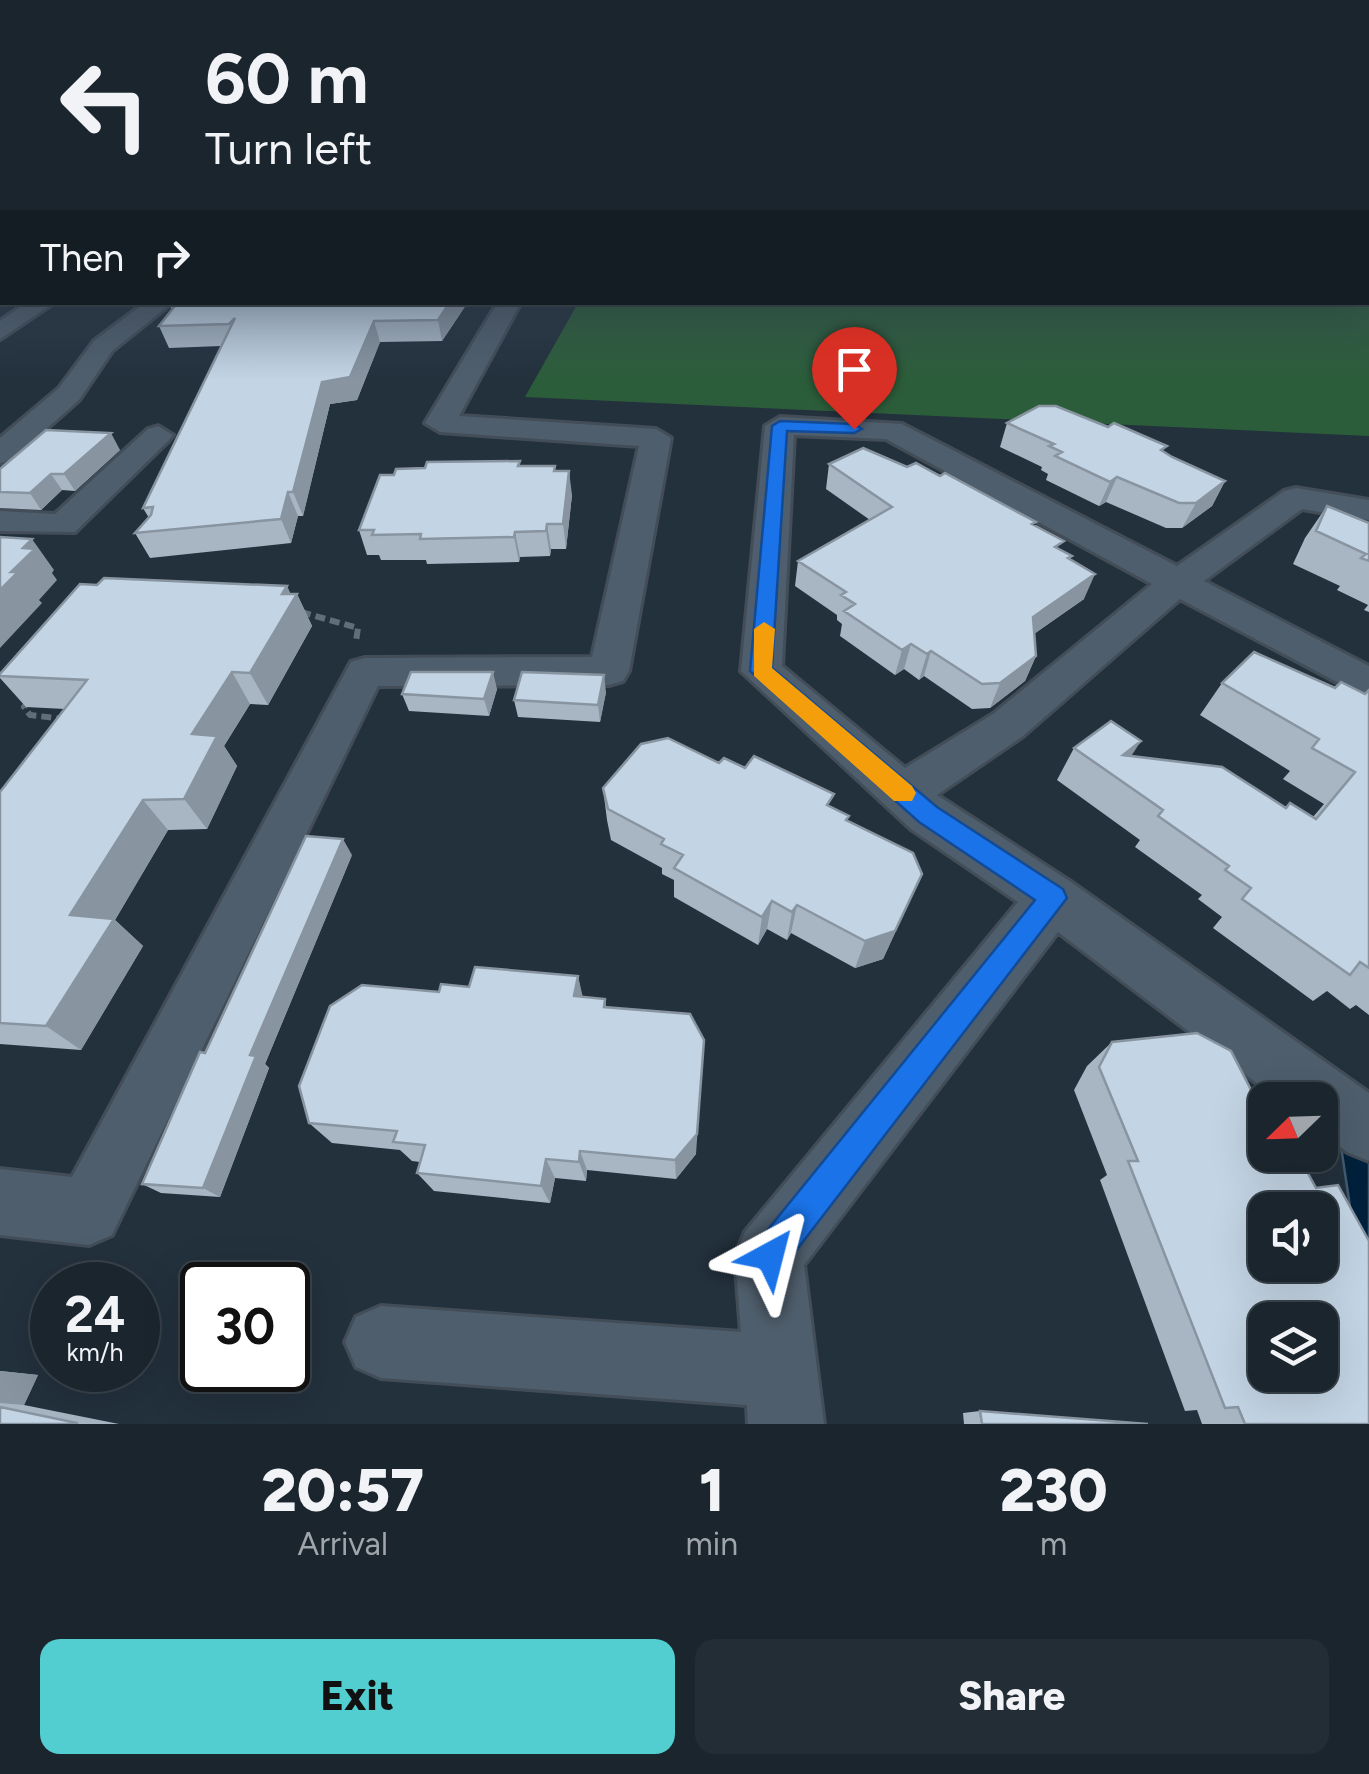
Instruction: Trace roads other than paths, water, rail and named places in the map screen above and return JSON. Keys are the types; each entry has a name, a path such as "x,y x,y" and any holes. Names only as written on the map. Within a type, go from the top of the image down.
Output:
{"street":[{"path":"0,332 40,305"},
{"path":"0,454 68,394 104,346 158,305"},
{"path":"0,1202 89,1212 365,672 609,671 656,438 440,423 508,305"},
{"path":"1369,684 892,430 780,426 761,671 903,793 1054,898 1369,1130"},
{"path":"0,521 64,524 158,435"},
{"path":"903,793 1008,724 1177,583 1296,498 1369,510"},
{"path":"381,1342 784,1398 770,1256 1054,898"}],"water":[{"path":"1339,1133 1369,1134 1369,1334"}]}
